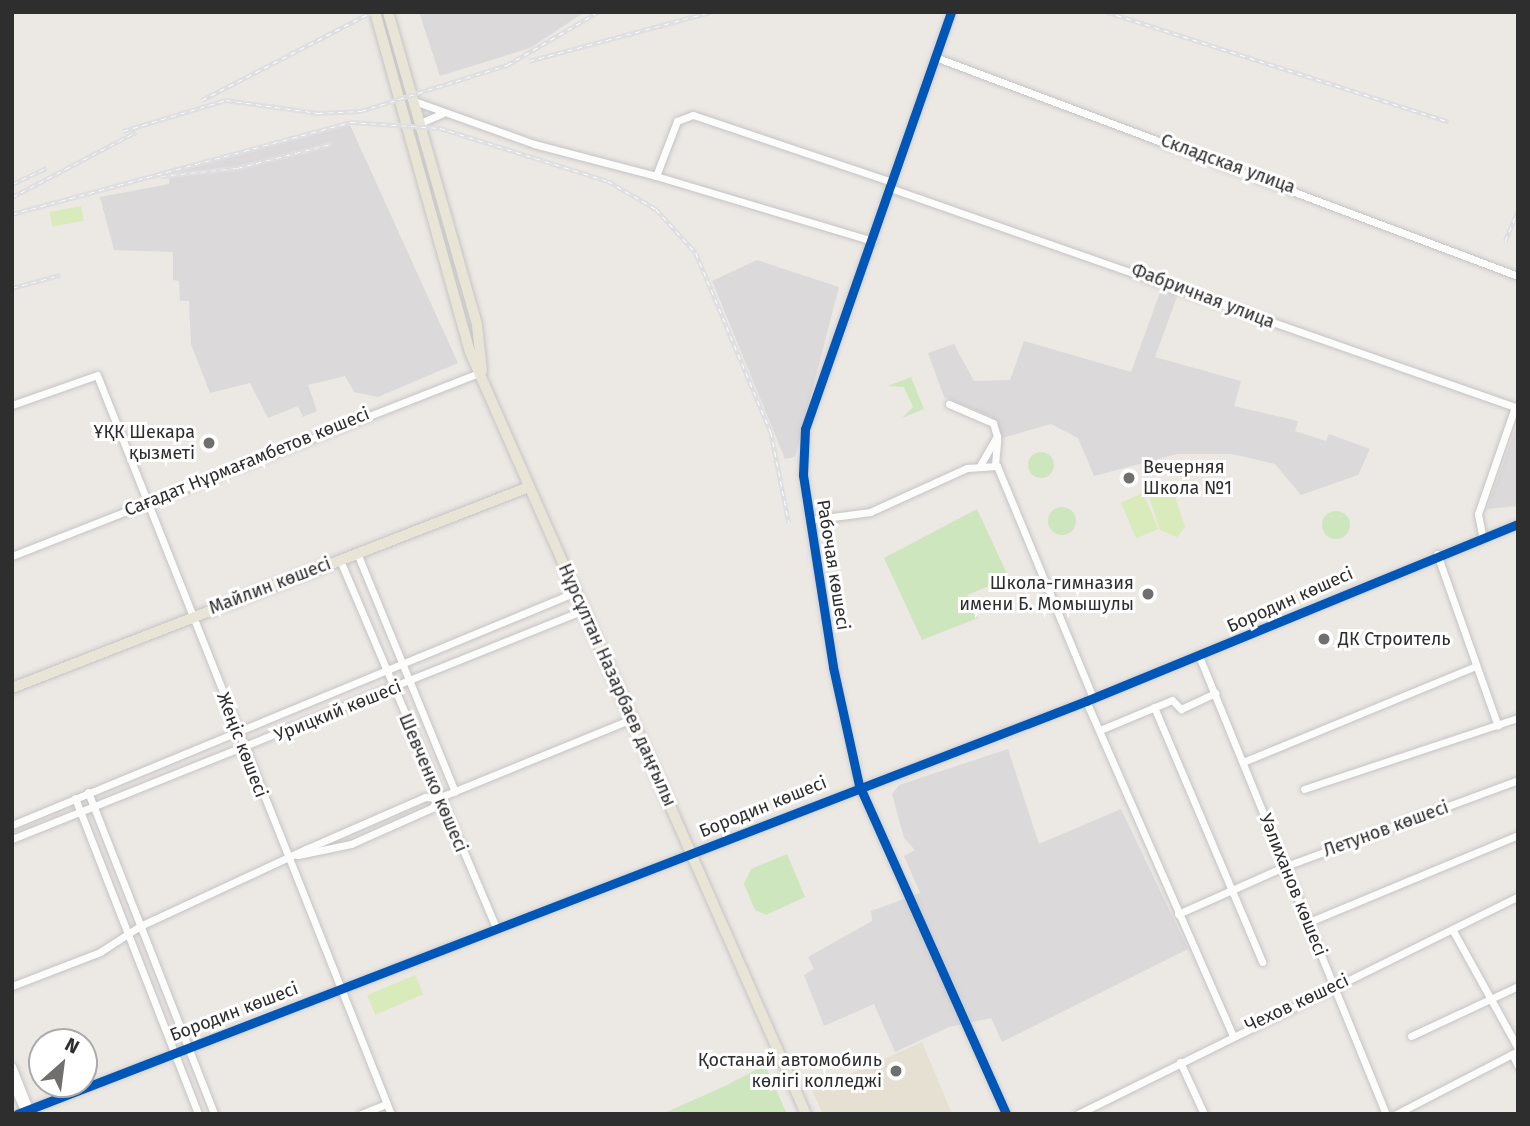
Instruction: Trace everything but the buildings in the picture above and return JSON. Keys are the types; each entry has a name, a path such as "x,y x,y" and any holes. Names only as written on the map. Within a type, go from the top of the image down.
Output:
{"main road":[{"name":"Нұрсұлтан Назарбаев даңғылы","path":"375,12 463,330 806,1114"},
{"name":"Нұрсұлтан Назарбаев даңғылы","path":"388,12 477,325 482,371"},
{"name":"Майлин көшесі","path":"12,688 529,486"}],"street":[{"name":"Рабочая көшесі","path":"951,12 805,429 810,520 859,785 1006,1114"},
{"name":"Складская улица","path":"935,57 1518,276"},
{"path":"414,101 445,114 582,157 656,176 872,241"},
{"path":"420,123 445,114"},
{"name":"Фабричная улица","path":"656,176 677,121 693,115 1516,407 1478,514 1482,534"},
{"name":"Сағадат Нұрмағамбетов көшесі","path":"12,556 482,371"},
{"name":"Жеңіс көшесі","path":"12,405 97,375 287,861 391,1114"},
{"path":"949,404 993,423 997,436 995,464 1100,730 1232,1034"},
{"path":"981,464 997,436"},
{"path":"810,520 870,512 981,464 995,464"},
{"name":"Бородин көшесі","path":"26,1112 859,785 1090,700 1482,534 1518,524"},
{"name":"Шевченко көшесі","path":"357,553 455,792"},
{"path":"1437,554 1473,667 1482,673 1498,726"},
{"name":"Шевченко көшесі","path":"340,560 438,798 496,928"},
{"name":"Урицкий көшесі","path":"12,825 88,792 238,734 576,592"},
{"name":"Урицкий көшесі","path":"12,839 409,683 584,610"},
{"name":"Уәлиханов көшесі","path":"1199,656 1386,1114"},
{"path":"1243,762 1473,667"},
{"path":"1100,730 1175,699 1181,709 1215,693"},
{"path":"1154,707 1262,962"},
{"path":"1304,789 1518,718"},
{"path":"12,986 425,797 438,798 455,792 632,719"},
{"name":"Летунов көшесі","path":"1178,914 1286,866 1518,780"},
{"path":"88,792 214,1114"},
{"path":"75,798 198,1114"},
{"path":"298,855 351,844 432,808 438,798"},
{"path":"1309,922 1518,835"},
{"name":"Чехов көшесі","path":"1078,1114 1232,1034 1518,897"},
{"path":"1452,929 1516,1051 1518,1066"},
{"path":"1411,1035 1518,985"},
{"path":"1396,1114 1516,1051"},
{"path":"1180,1062 1204,1114"},
{"path":"12,1066 26,1112"},
{"path":"12,1083 26,1112"},
{"path":"361,1114 386,1104"}],"shaded area":[{"path":"419,12 585,12 530,48 440,76"},
{"path":"350,125 458,363 378,397 354,392 345,376 308,385 317,411 303,417 298,406 268,418 250,383 210,393 191,344 189,301 180,301 179,281 173,280 173,252 114,250 100,197 169,184 170,169"},
{"path":"757,260 839,287 795,457 785,459 712,281"},
{"path":"1162,287 1178,294 1155,357 1241,381 1234,406 1298,421 1295,431 1326,441 1329,434 1370,449 1358,475 1301,495 1275,464 1232,454 1177,454 1094,476 1078,438 1051,424 1002,438 992,417 944,397 928,353 954,344 974,381 1010,380 1024,341 1131,372"},
{"path":"1518,422 1518,506 1487,509"},
{"path":"1008,749 1039,844 1121,809 1188,949 1002,1042 991,1018 949,1027 895,1052 874,1004 824,1026 804,975 814,969 808,957 872,921 871,911 920,893 904,856 915,850 904,838 892,794 899,785"},
{"name":"Қостанай автомобиль көлігі колледжі","path":"922,1042 952,1114 823,1114 812,1091"}],"green space":[{"path":"81,206 84,221 52,227 50,212"},
{"path":"911,377 924,409 902,418 913,407 904,387 888,386"},
{"path":"1041,452 1050,456 1054,465 1050,474 1041,478 1032,474 1028,465 1032,456"},
{"path":"1156,484 1173,491 1185,527 1177,537 1160,530 1148,494"},
{"path":"1143,493 1158,529 1136,538 1121,502"},
{"path":"1062,507 1072,511 1076,521 1072,531 1062,535 1052,531 1048,521 1052,511"},
{"path":"977,509 1009,578 967,595 978,618 922,640 884,558"},
{"path":"1336,511 1346,515 1350,525 1346,535 1336,539 1326,535 1322,525 1326,515"},
{"path":"787,854 805,897 766,915 755,910 744,884 751,869"},
{"path":"415,975 423,994 375,1015 367,995"},
{"path":"765,1065 787,1114 662,1114 725,1086"}],"railway":[{"path":"202,100 372,12"},
{"path":"123,131 226,100 318,113 361,111 507,65 598,12"},
{"path":"529,61 710,12"},
{"path":"1107,12 1449,122"},
{"path":"12,214 351,122 440,128 608,181 656,209 696,253 771,432 789,523"},
{"path":"12,197 136,132"},
{"path":"161,176 237,168 331,144"},
{"path":"12,184 47,168"},
{"path":"1505,241 1518,210"},
{"path":"12,288 60,275"}],"cycle path":[{"path":"951,12 805,429 803,475 833,667 859,785 1006,1114"},
{"path":"17,1114 1086,701 1518,524"}],"place":[{"name":"ҰҚК Шекара қызметі","path":"209,443"},
{"name":"Вечерняя Школа №1","path":"1129,478"},
{"name":"Школа-гимназия имени Б. Момышулы","path":"1148,594"},
{"name":"ДК Строитель","path":"1324,639"},
{"name":"Қостанай автомобиль көлігі колледжі","path":"896,1071"}]}
